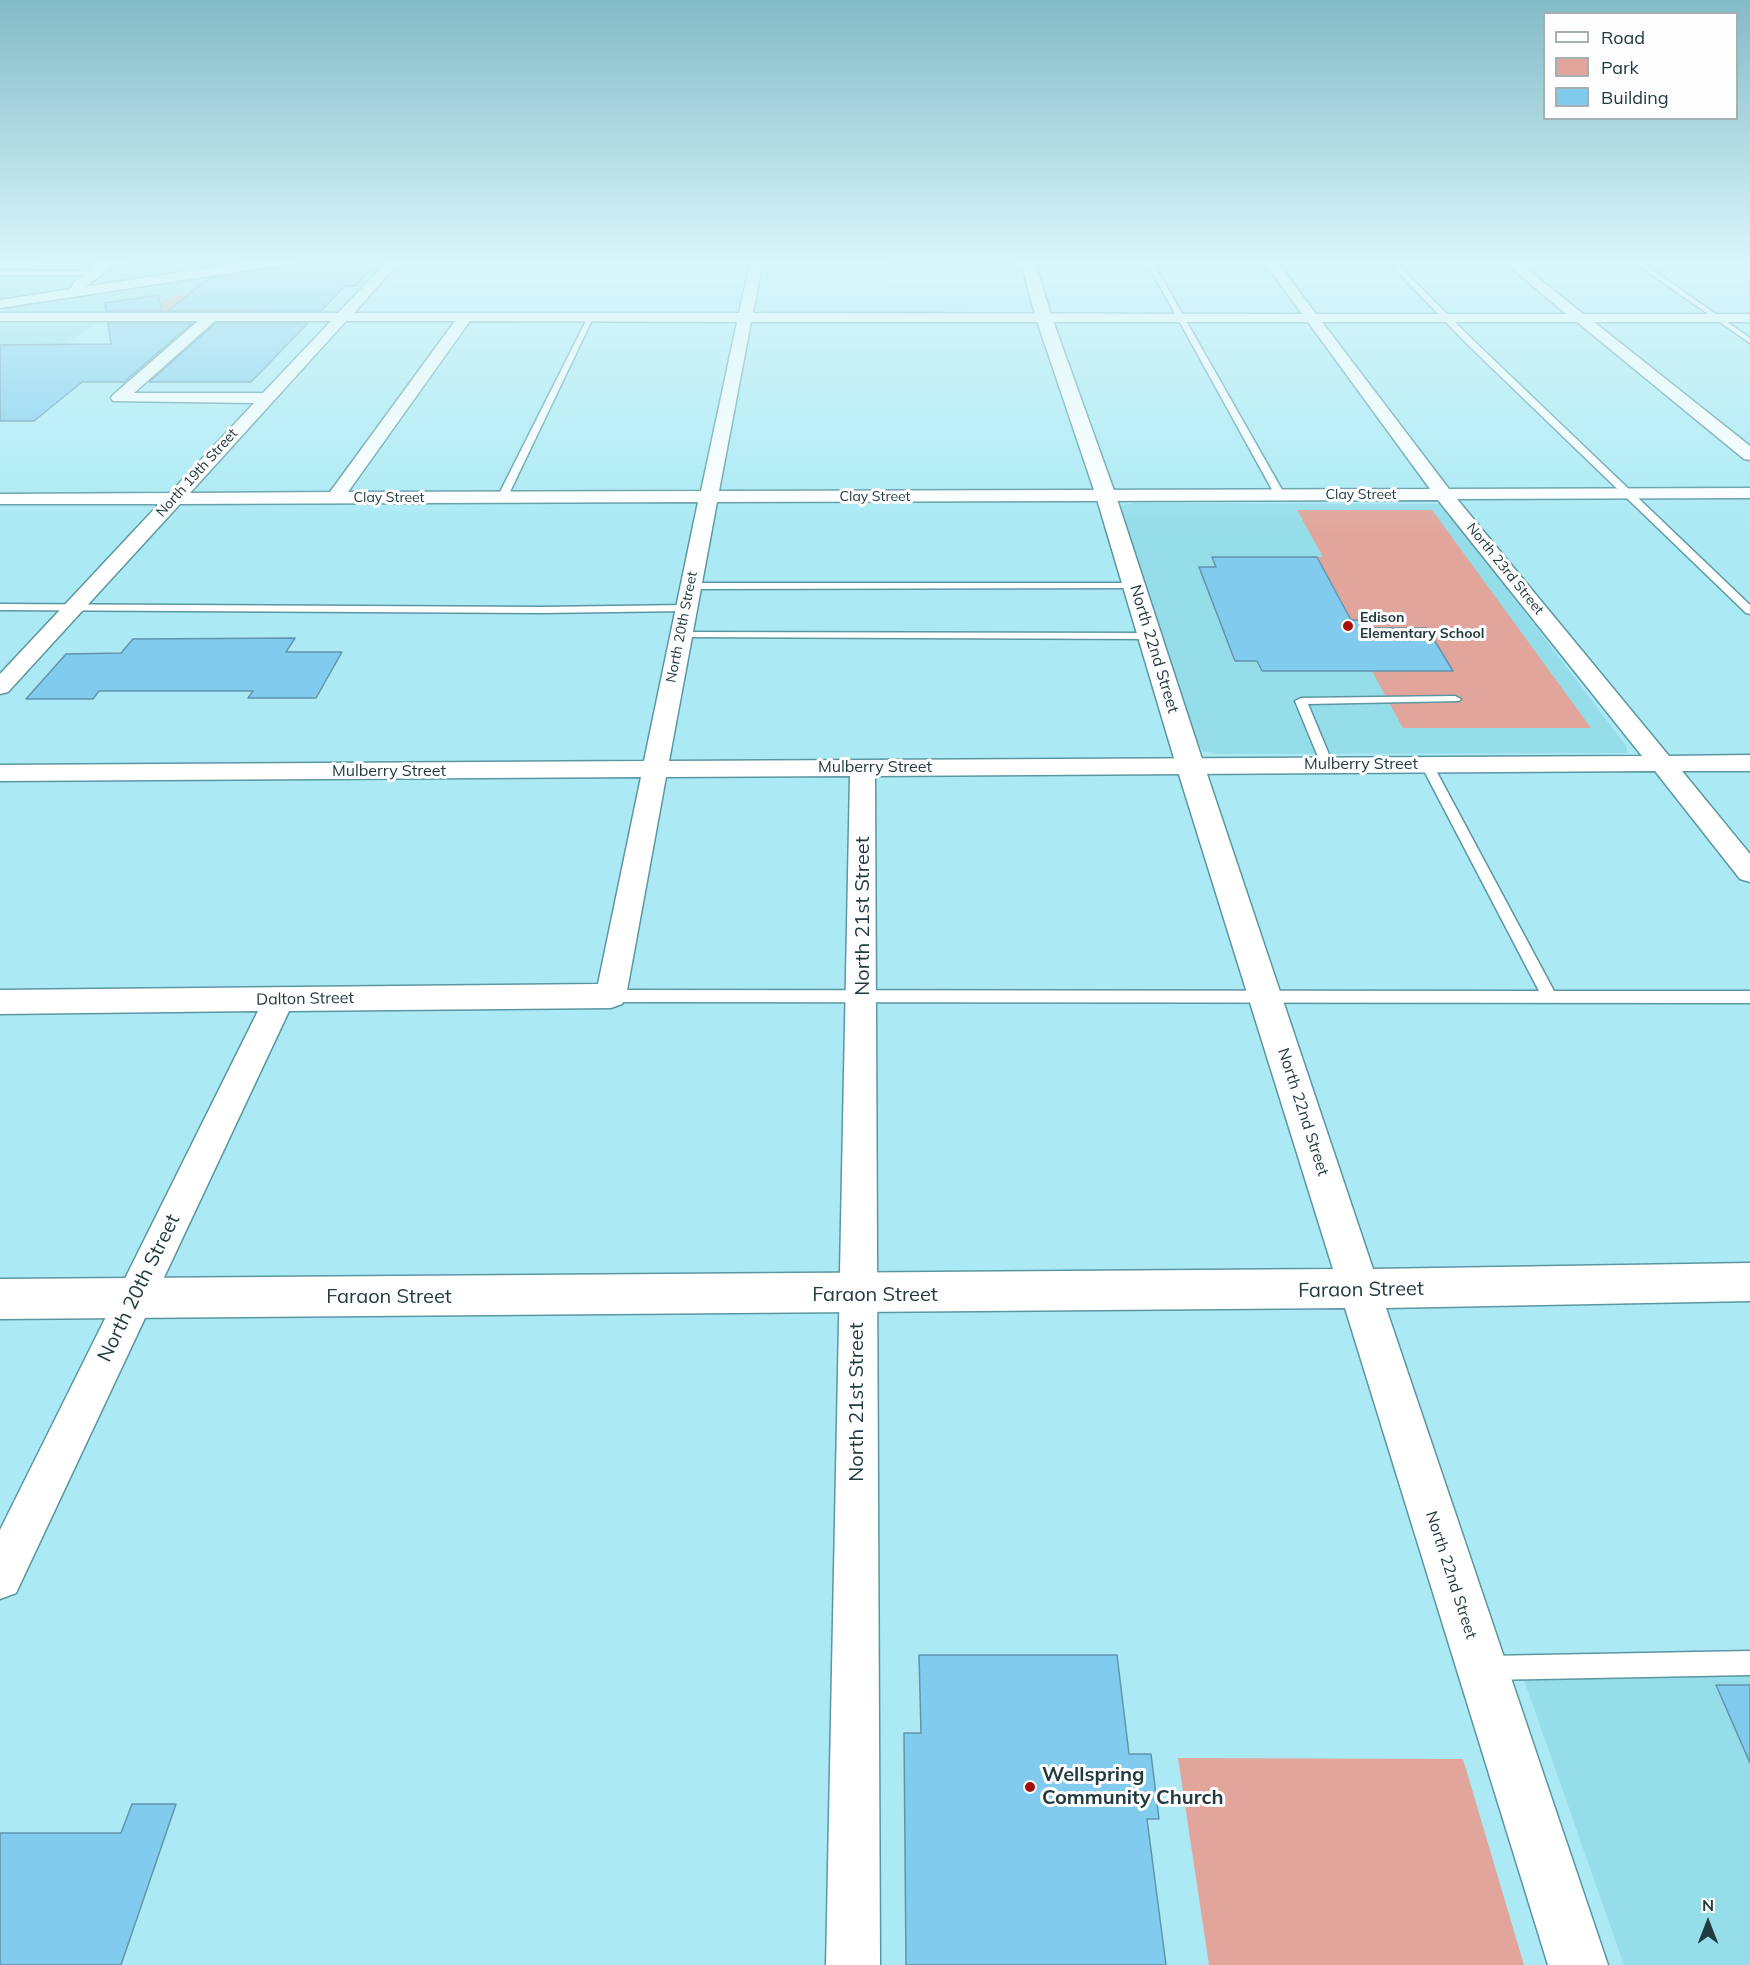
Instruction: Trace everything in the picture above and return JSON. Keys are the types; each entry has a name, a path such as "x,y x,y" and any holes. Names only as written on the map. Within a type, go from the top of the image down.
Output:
{"main road":[{"name":"North 22nd Street","path":"1055,351 1106,496 1190,765 1578,1965"},
{"name":"Faraon Street","path":"0,1299 858,1295 1360,1290 1750,1282"}],"street":[{"path":"173,351 119,398 266,398"},
{"name":"North 19th Street","path":"0,687 310,351"},
{"path":"335,498 441,351"},
{"name":"North 20th Street","path":"611,996 690,586 738,351"},
{"name":"North 23rd Street","path":"1336,351 1445,496 1750,872"},
{"path":"1620,351 1750,455"},
{"name":"Clay Street","path":"0,500 1750,493"},
{"name":"Mulberry Street","path":"0,773 1426,763 1750,763"},
{"name":"North 21st Street","path":"853,1965 863,767"},
{"name":"Dalton Street","path":"0,1002 611,996"},
{"name":"North 20th Street","path":"0,1577 279,999"}],"lane":[{"path":"502,498 574,351"},
{"path":"1198,351 1280,495"},
{"path":"1480,351 1750,611"},
{"path":"690,586 1135,586"},
{"path":"0,607 542,610 686,608"},
{"path":"681,635 1150,636"},
{"path":"1327,764 1301,701 1455,699"},
{"path":"1426,763 1549,996"},
{"path":"611,996 1750,997"},
{"path":"1481,1668 1750,1663"}],"shaded area":[{"path":"0,351 59,351 0,394"},
{"name":"Edison Elementary School","path":"1134,503 1438,504 1445,507 1627,747 1627,753 1216,754 1203,751 1197,742 1121,508 1123,505"},
{"path":"1750,1654 1750,1965 1624,1965 1516,1657"}],"green space":[{"path":"1297,510 1432,510 1591,728 1403,728 1372,671 1453,671 1427,629 1364,629 1359,620 1351,620 1317,557 1323,557"},
{"path":"1178,1758 1463,1759 1524,1965 1209,1965"}],"building":[{"path":"0,351 160,351 124,382 82,382 34,421 0,421"},
{"path":"185,351 281,351 251,382 149,382"},
{"name":"Edison Elementary School","path":"1212,557 1317,557 1351,620 1359,620 1364,628 1427,628 1453,671 1262,671 1257,661 1235,661 1199,567 1216,567"},
{"path":"295,638 286,652 342,652 316,698 248,698 253,691 99,691 93,699 26,699 66,654 121,653 133,639"},
{"name":"Wellspring Community Church","path":"919,1655 1117,1655 1129,1754 1151,1754 1159,1819 1147,1819 1166,1965 906,1965 904,1733 921,1733"},
{"path":"1716,1685 1750,1685 1750,1763"},
{"path":"132,1804 176,1804 121,1965 0,1965 0,1833 121,1833"}],"place":[{"name":"Edison Elementary School","path":"1348,626"},
{"name":"Wellspring Community Church","path":"1030,1787"}]}
